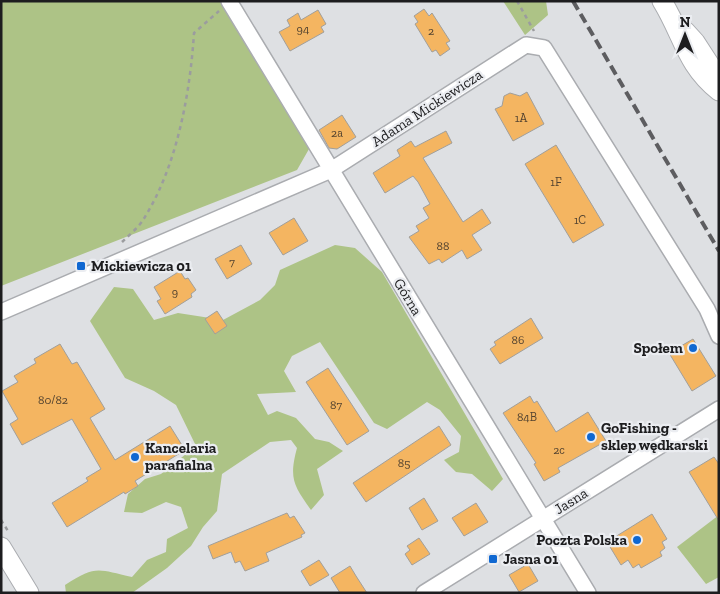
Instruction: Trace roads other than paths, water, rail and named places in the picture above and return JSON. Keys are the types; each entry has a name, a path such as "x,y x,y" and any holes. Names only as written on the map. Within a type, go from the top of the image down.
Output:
{"main road":[{"path":"666,7 695,42 719,79"},
{"path":"666,7 694,67 703,78 719,91"},
{"path":"1,548 29,593"}],"street":[{"name":"Górna","path":"229,2 588,593"},
{"name":"Adama Mickiewicza","path":"1,312 331,170 526,45 544,48 707,309 719,336"},
{"name":"Jasna","path":"424,593 719,409"}],"railway":[{"path":"573,1 719,251"}],"place":[{"name":"Mickiewicza 01","path":"81,266"},
{"name":"Społem","path":"693,348"},
{"name":"GoFishing - sklep wędkarski","path":"591,437"},
{"name":"Kancelaria parafialna","path":"135,457"},
{"name":"Poczta Polska","path":"637,540"},
{"name":"Jasna 01","path":"493,559"}]}
